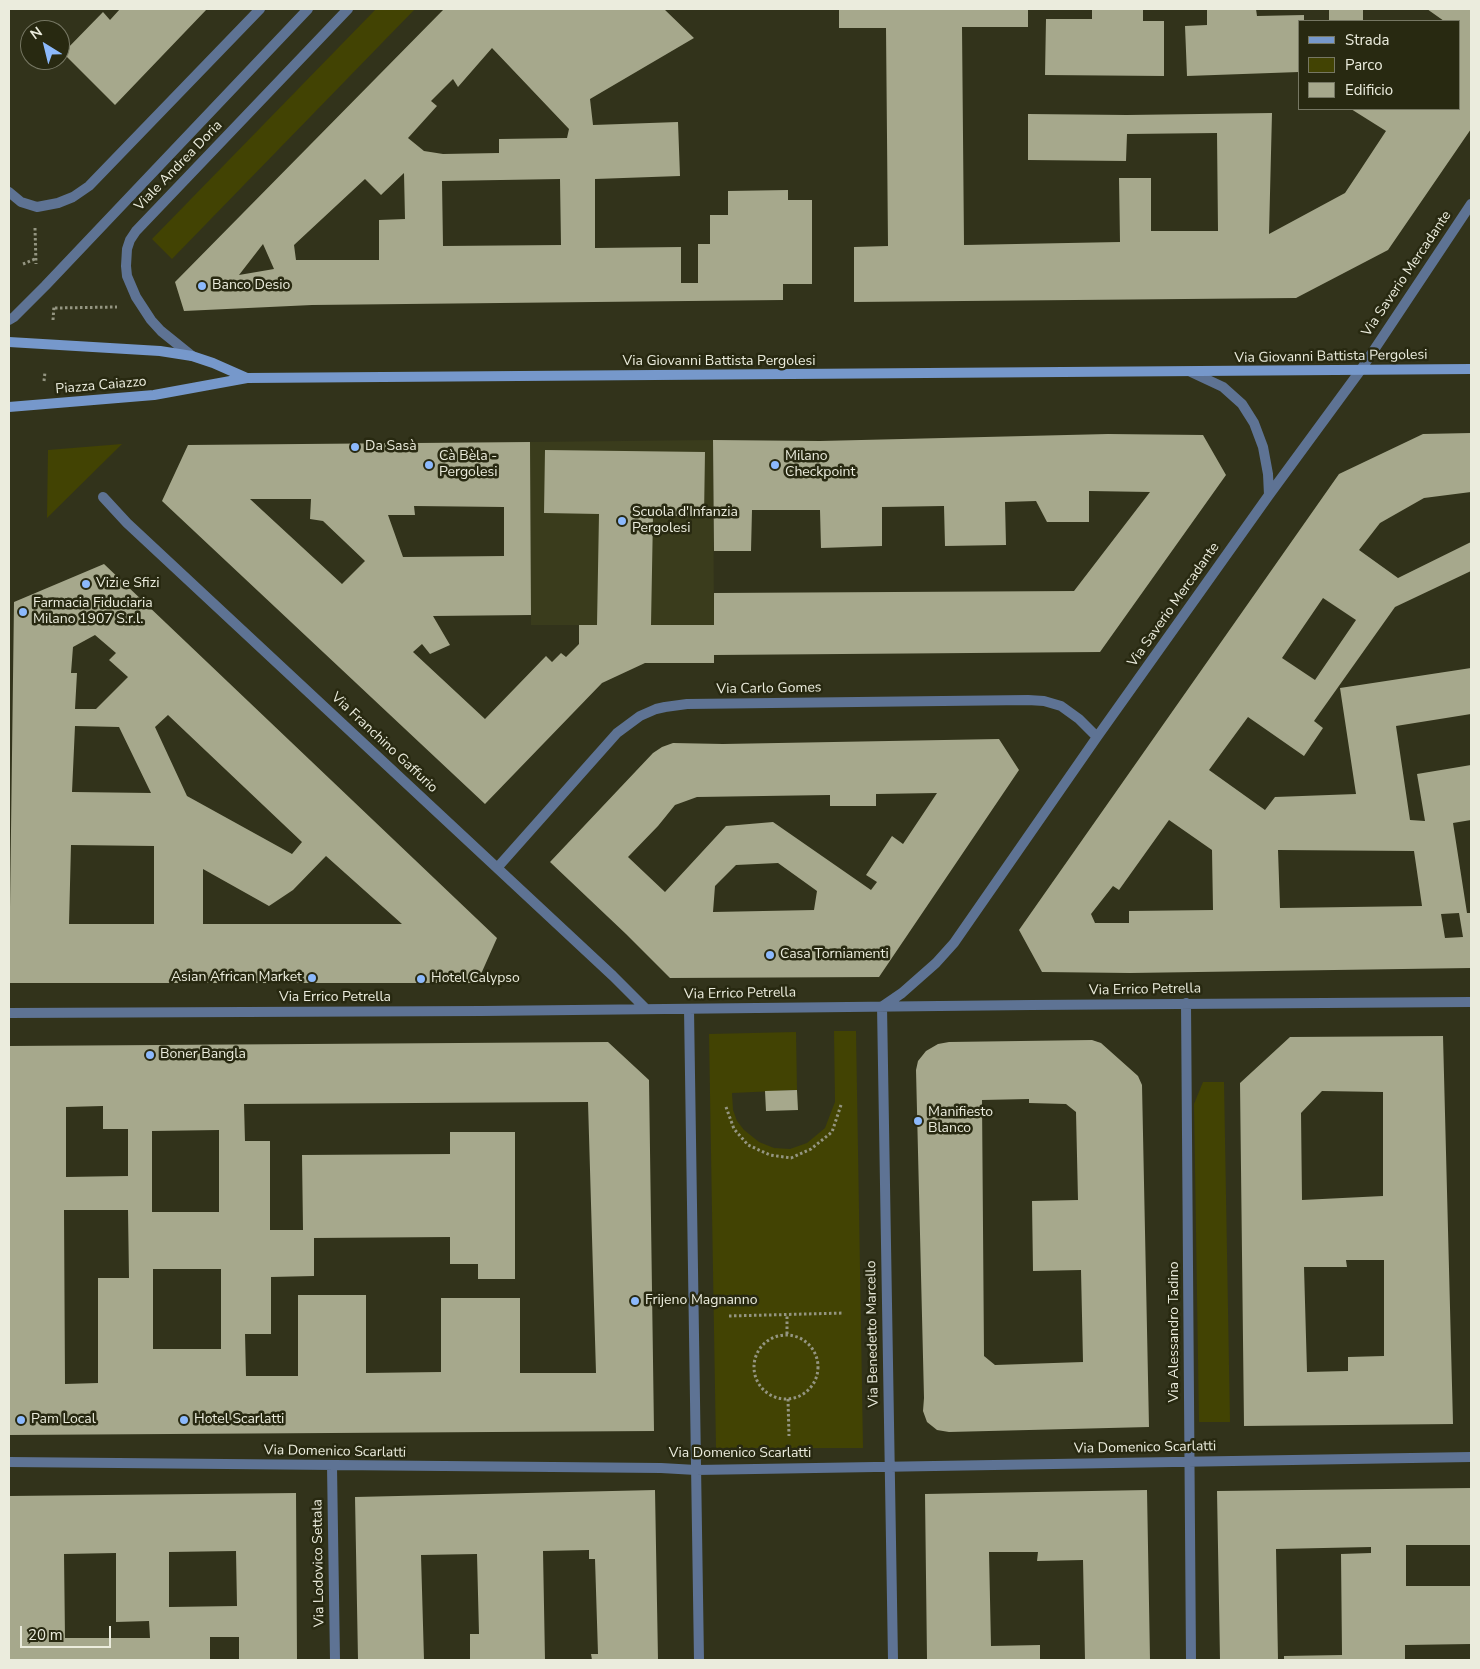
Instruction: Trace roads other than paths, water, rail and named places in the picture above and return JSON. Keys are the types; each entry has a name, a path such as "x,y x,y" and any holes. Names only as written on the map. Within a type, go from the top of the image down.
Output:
{"main road":[{"path":"9,342 160,351 192,356"},
{"name":"Via Giovanni Battista Pergolesi","path":"192,356 247,378"},
{"name":"Via Giovanni Battista Pergolesi","path":"195,388 247,378 1471,369"},
{"name":"Piazza Caiazzo","path":"9,407 120,398 195,388"}],"street":[{"path":"9,192 27,205 37,207 51,205 74,197 89,186 104,171 260,9"},
{"name":"Viale Andrea Doria","path":"9,320 45,286 308,9"},
{"name":"Viale Andrea Doria","path":"192,356 161,331 136,297 127,276 127,249 130,240 136,231 348,9"},
{"name":"Via Saverio Mercadante","path":"882,1006 912,985 954,943 1097,736 1360,371 1471,204"},
{"name":"Via Giovanni Battista Pergolesi","path":"1191,372 1223,387 1242,404 1254,423 1263,447 1268,474 1269,495"},
{"name":"Via Franchino Gaffurio","path":"103,497 127,523 613,976 646,1009"},
{"name":"Via Carlo Gomes","path":"496,868 617,733 633,720 656,709 687,704 1028,700 1044,701 1061,706 1079,719 1097,736"},
{"name":"Via Errico Petrella","path":"9,1013 482,1012 882,1006 1471,1002"},
{"name":"Via Alessandro Tadino","path":"1186,1003 1191,1660"},
{"name":"Via Benedetto Marcello","path":"882,1006 893,1660"},
{"path":"689,1009 699,1660"},
{"name":"Via Domenico Scarlatti","path":"9,1462 696,1470 1471,1458"},
{"name":"Via Lodovico Settala","path":"332,1466 334,1660"}],"place":[{"name":"Banco Desio","path":"202,286"},
{"name":"Da Sasà","path":"355,447"},
{"name":"Cà Bèla - Pergolesi","path":"429,465"},
{"name":"Milano Checkpoint","path":"775,465"},
{"name":"Scuola d'Infanzia Pergolesi","path":"622,521"},
{"name":"Vizi e Sfizi","path":"86,584"},
{"name":"Farmacia Fiduciaria Milano 1907 S.r.l.","path":"23,612"},
{"name":"Casa Torniamenti","path":"770,955"},
{"name":"Asian African Market","path":"312,978"},
{"name":"Hotel Calypso","path":"421,979"},
{"name":"Boner Bangla","path":"150,1055"},
{"name":"Manifiesto Blanco","path":"918,1121"},
{"name":"Frijeno Magnanno","path":"635,1301"},
{"name":"Pam Local","path":"21,1420"},
{"name":"Hotel Scarlatti","path":"184,1420"}]}
